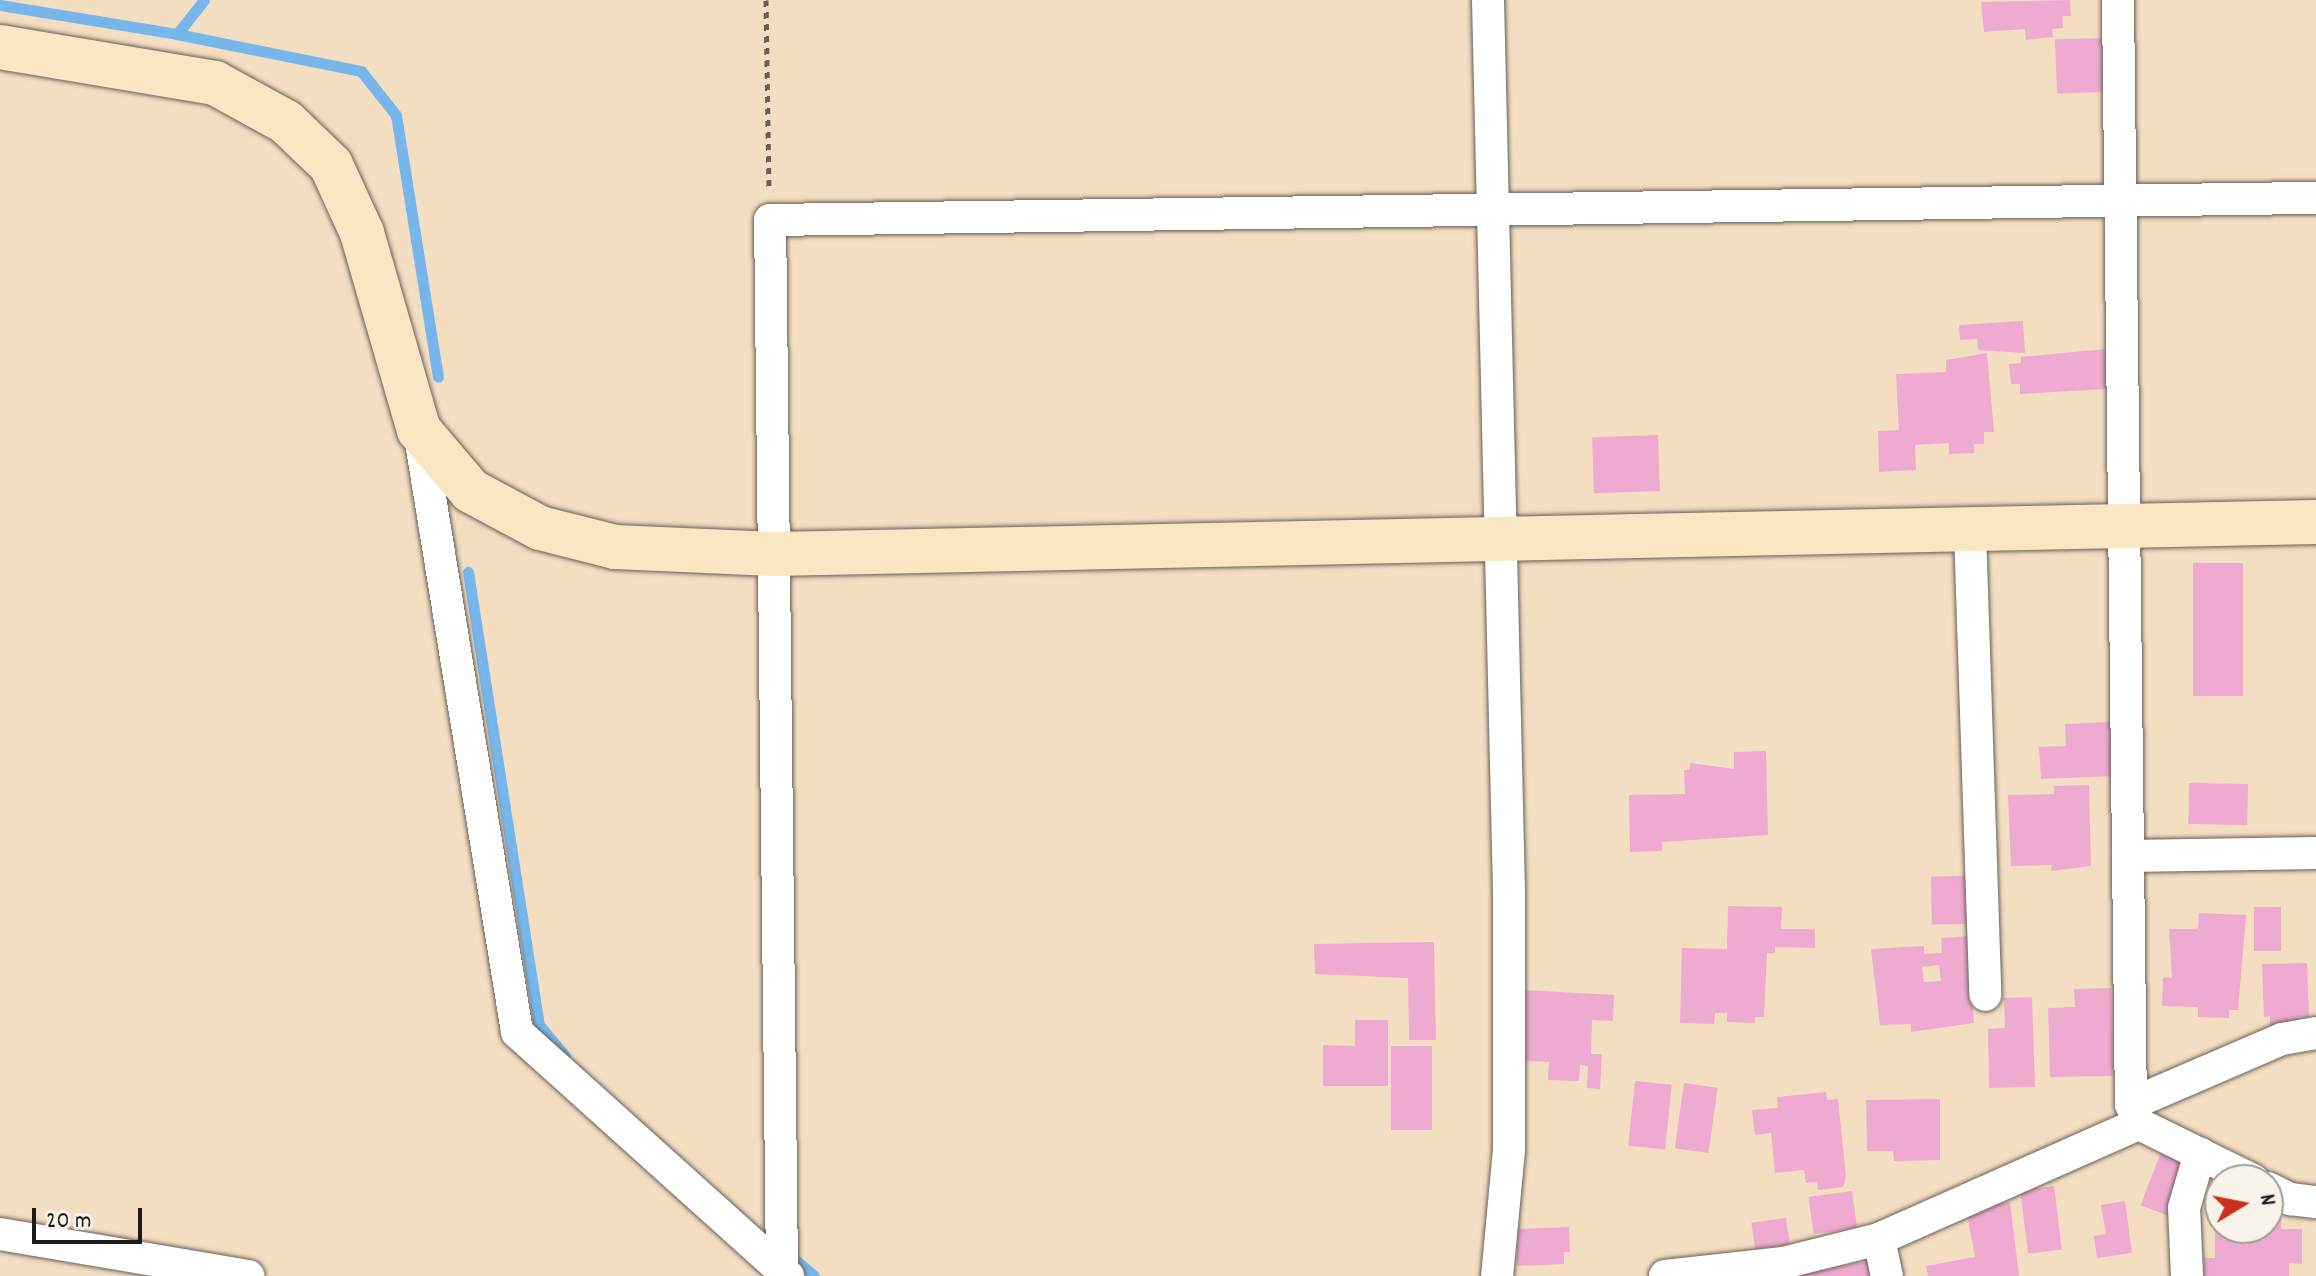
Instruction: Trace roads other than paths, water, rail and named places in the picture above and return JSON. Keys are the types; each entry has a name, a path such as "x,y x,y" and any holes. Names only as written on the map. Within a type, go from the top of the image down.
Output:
{"street":[{"path":"1488,0 1495,211 1498,540 1509,1044 1509,1150 1497,1276"},
{"path":"2118,0 2123,203 2128,856 2135,1114"},
{"path":"0,47 215,83 286,122 331,165 362,233 419,430 517,1032 785,1273"},
{"path":"785,1273 770,220 2316,198"},
{"path":"419,430 471,491 540,528 615,547 774,554 2316,522"},
{"path":"1970,531 1985,995"},
{"path":"2128,856 2316,853"},
{"path":"1665,1276 1783,1263 1879,1239 2282,1039 2316,1033"},
{"path":"2135,1114 2222,1164"},
{"path":"2187,1276 2184,1208 2200,1153"},
{"path":"2284,1196 2316,1202"},
{"path":"0,1234 248,1276"},
{"path":"1879,1239 1887,1276"}],"waterway":[{"path":"0,5 177,34 204,0"},
{"path":"177,34 361,71 396,115 438,377"},
{"path":"468,572 539,1025 565,1056"},
{"path":"787,1253 814,1276"}]}
